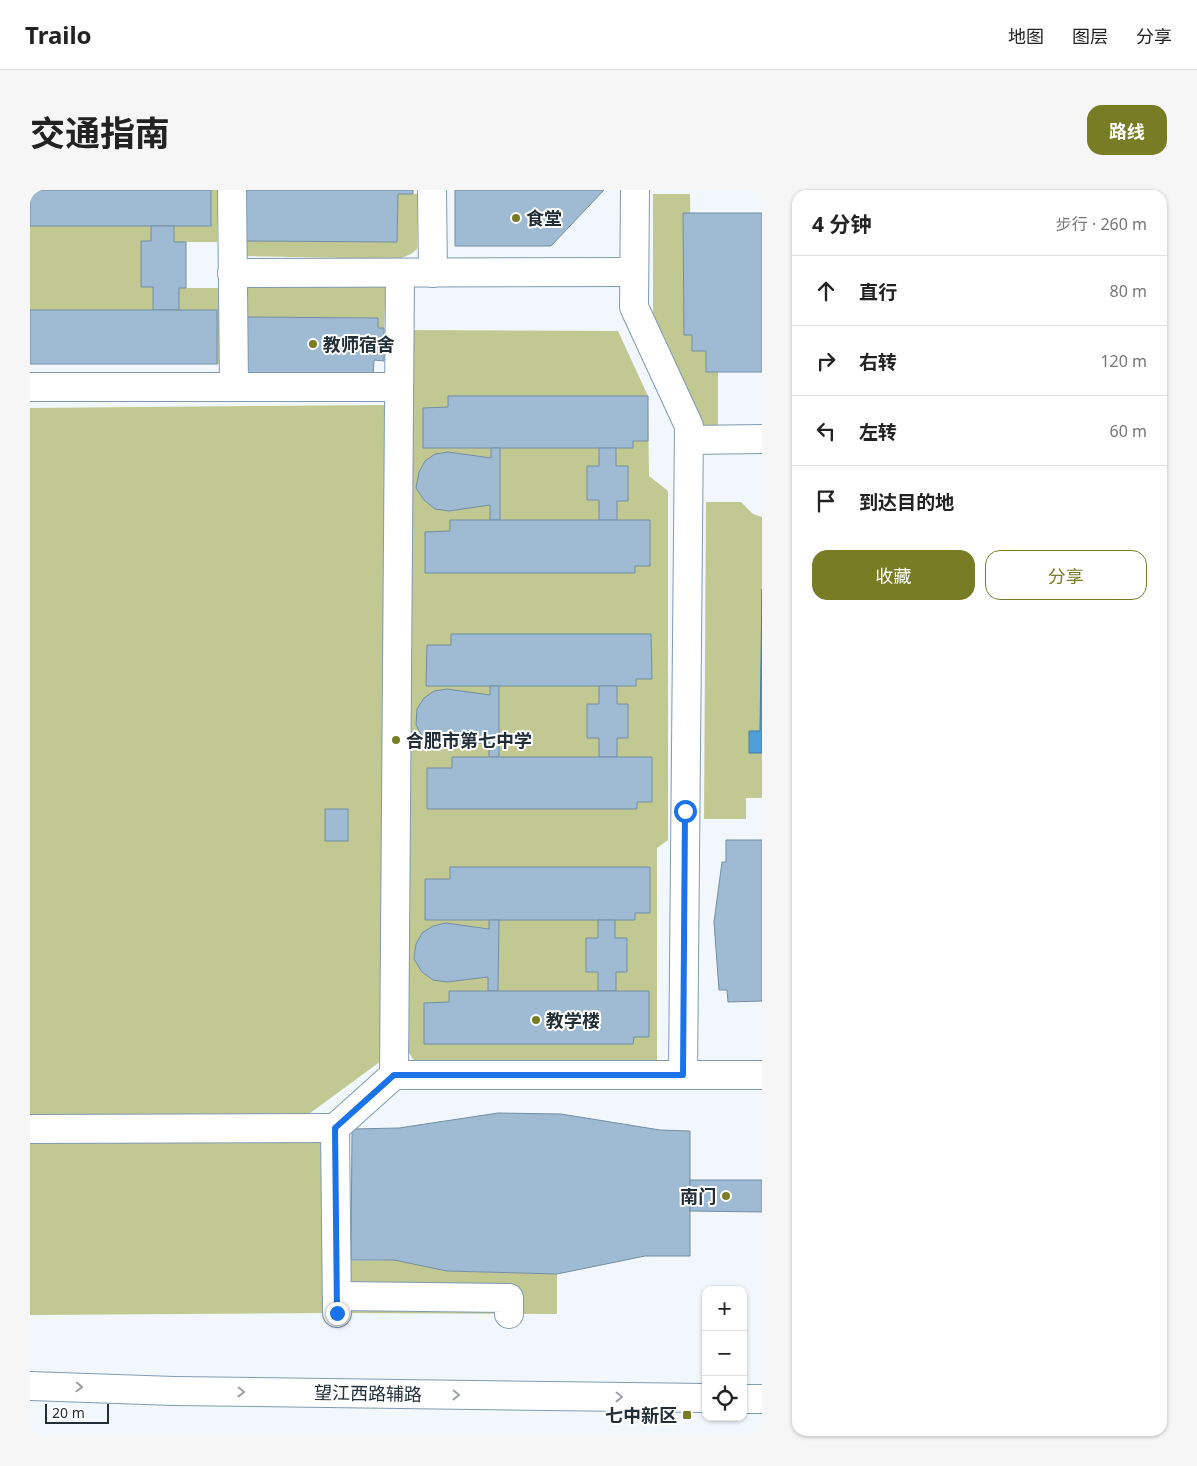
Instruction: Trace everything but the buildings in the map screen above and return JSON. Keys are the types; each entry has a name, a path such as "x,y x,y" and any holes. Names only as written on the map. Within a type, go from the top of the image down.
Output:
{"street":[{"path":"232,190 234,386"},
{"path":"432,190 433,273"},
{"path":"634,190 634,307 689,426 683,1075"},
{"path":"232,273 634,272"},
{"path":"394,1075 400,273"},
{"path":"30,387 399,387"},
{"path":"689,440 762,439"},
{"path":"30,1129 335,1128 394,1075 762,1075"},
{"path":"335,1128 337,1305 509,1298 509,1314"},
{"name":"望江西路辅路","path":"30,1386 174,1391 702,1398"},
{"path":"747,1399 762,1399"}],"green space":[{"path":"30,190 154,190 151,241 141,241 141,287 153,287 153,310 30,310"},
{"path":"211,190 218,190 217,242 174,242 174,226 211,226"},
{"path":"398,194 418,194 417,249 399,259 237,256 237,241 397,242"},
{"path":"653,194 690,194 692,351 706,351 706,372 718,372 718,427 702,427 653,329"},
{"path":"243,281 386,282 384,328 378,328 378,318 243,317"},
{"path":"179,288 222,288 221,364 217,364 216,310 179,310"},
{"path":"407,330 618,331 648,396 649,476 668,491 668,840 657,848 657,1067 418,1067 404,1045"},
{"path":"388,405 381,1061 298,1122 30,1121 30,408"},
{"path":"706,502 741,502 753,514 762,517 762,798 746,798 746,819 704,819"},
{"path":"323,1132 324,1313 30,1315 30,1134"},
{"path":"394,1260 447,1271 557,1274 557,1314 337,1313 337,1261"}],"water":[{"path":"762,589 762,753 749,753 749,731 760,731"}],"place":[{"name":"食堂","path":"516,218"},
{"name":"教师宿舍","path":"313,344"},
{"name":"合肥市第七中学","path":"396,740"},
{"name":"教学楼","path":"536,1020"},
{"name":"南门","path":"726,1196"},
{"name":"七中新区","path":"687,1415"}],"route":[{"path":"337,1313 335,1128 394,1075 683,1075 685,811"}]}
